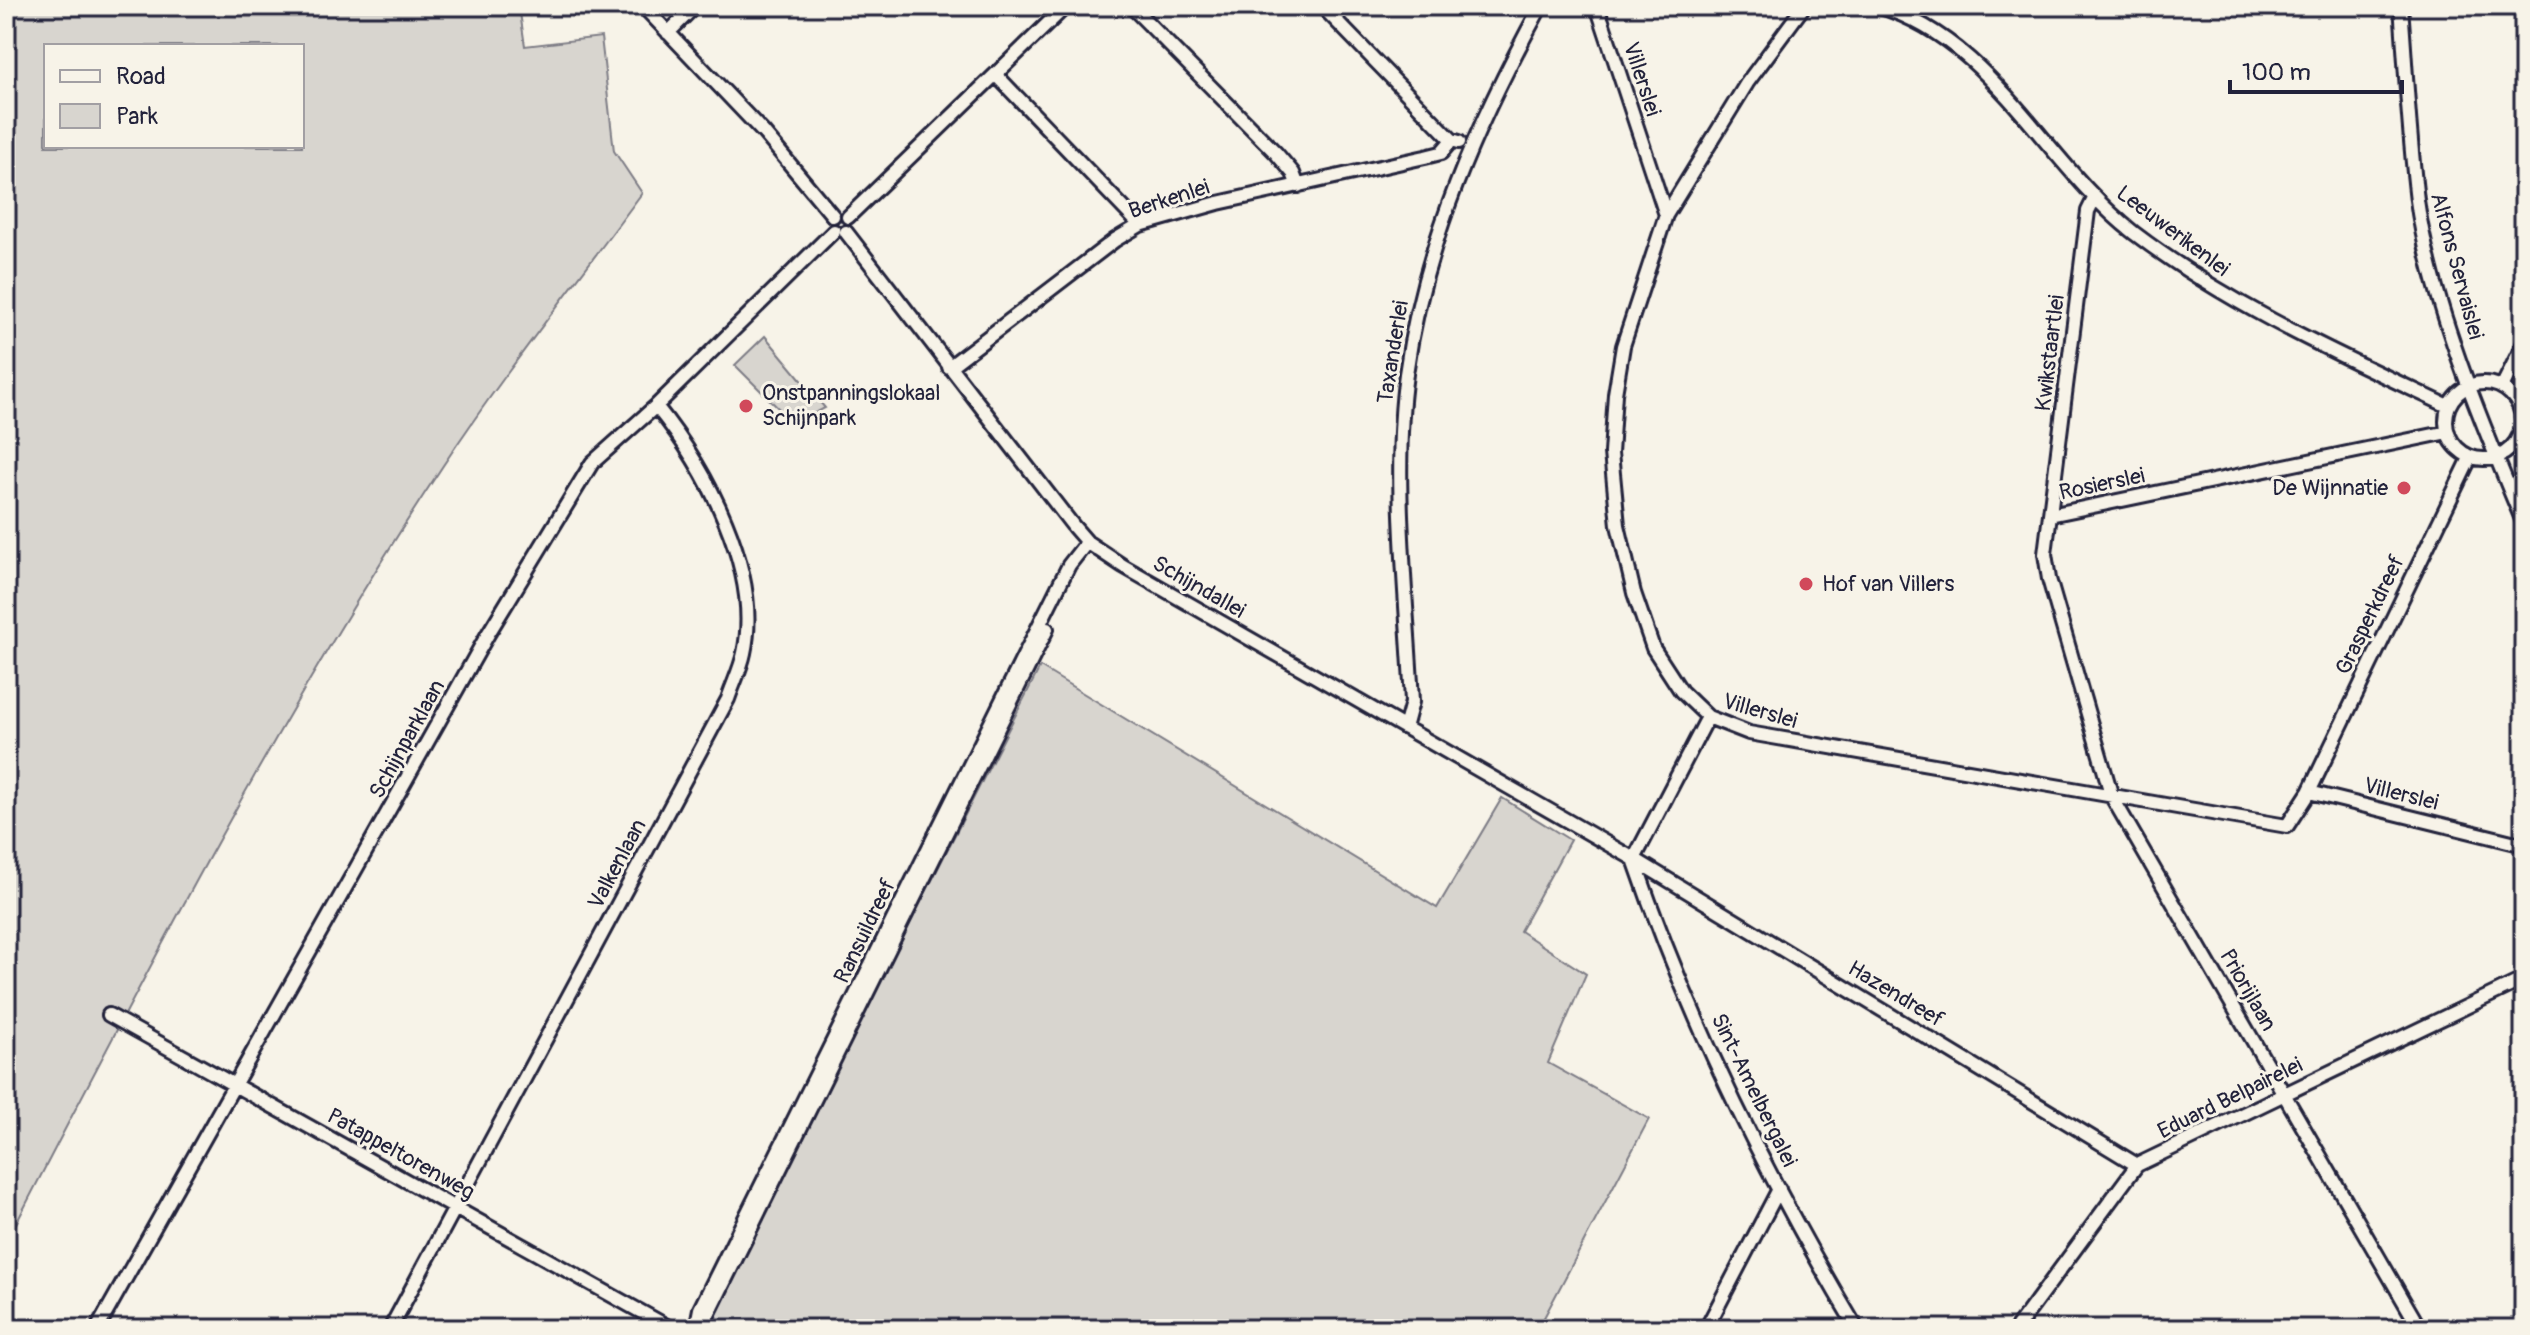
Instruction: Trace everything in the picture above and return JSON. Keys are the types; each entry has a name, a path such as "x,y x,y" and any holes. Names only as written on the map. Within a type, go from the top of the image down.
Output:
{"street":[{"path":"643,6 764,133 833,216"},
{"path":"668,33 695,6"},
{"path":"848,217 1066,6"},
{"path":"1131,6 1276,153 1293,173 1298,186"},
{"path":"1322,6 1452,140 1470,146"},
{"name":"Taxanderlei","path":"1405,728 1412,702 1402,475 1406,375 1429,269 1463,164 1541,6"},
{"name":"Villerslei","path":"1597,6 1666,215 1623,346 1615,394 1611,453 1618,525 1634,593 1653,648 1681,691 1708,717 1763,736 2287,826 2309,792 2524,845"},
{"path":"1666,215 1747,83 1804,6"},
{"name":"Leeuwerikenlei","path":"1877,6 1899,12 1956,46 2095,197 2132,231 2225,294 2324,348 2448,406"},
{"name":"Alfons Servaislei","path":"2401,6 2417,203 2449,326 2496,457 2524,524"},
{"path":"996,75 1140,225"},
{"path":"1452,140 1441,153 1463,164"},
{"name":"Berkenlei","path":"949,367 1103,249 1140,225 1441,153"},
{"name":"Kwikstaartlei","path":"2050,515 2088,211 2095,197"},
{"path":"843,214 851,222 840,231 831,226 833,216 843,214"},
{"name":"Schijndallei","path":"840,231 1087,542 1123,566 1634,859"},
{"name":"Schijnparklaan","path":"97,1329 548,531 592,463 840,231"},
{"path":"2502,387 2524,343"},
{"path":"2486,382 2502,387 2514,398 2523,414 2516,441 2496,457 2470,458 2455,445 2448,432 2448,406 2459,392 2471,385 2486,382"},
{"name":"Valkenlaan","path":"390,1329 728,699 745,653 748,600 737,554 720,513 678,433 656,406"},
{"name":"Rosierslei","path":"2112,797 2049,579 2045,554 2050,515 2448,432"},
{"name":"Grasperkdreef","path":"2309,792 2470,458"},
{"name":"Ransuildreef","path":"699,1329 955,816 1087,542"},
{"path":"1634,859 1708,717"},
{"name":"Priorijlaan","path":"2112,797 2420,1329"},
{"name":"Hazendreef","path":"1634,859 2137,1165"},
{"name":"Sint-Amelbergalei","path":"1634,859 1695,1014 1734,1102 1857,1329"},
{"name":"Eduard Belpairelei","path":"2016,1329 2137,1165 2524,979"},
{"name":"Patappeltorenweg","path":"109,1015 672,1329"},
{"path":"1706,1329 1779,1189"}],"green space":[{"path":"6,6 519,6 525,46 601,37 614,151 642,193 442,467 324,656 160,947 6,1243"},
{"path":"765,336 825,408 794,424 735,365"},
{"path":"1040,667 1437,908 1502,798 1570,840 1520,931 1586,974 1548,1063 1649,1119 1538,1329 706,1326"}],"place":[{"name":"Onstpanningslokaal Schijnpark","path":"746,406"},
{"name":"De Wijnnatie","path":"2404,488"},
{"name":"Hof van Villers","path":"1806,584"}]}
